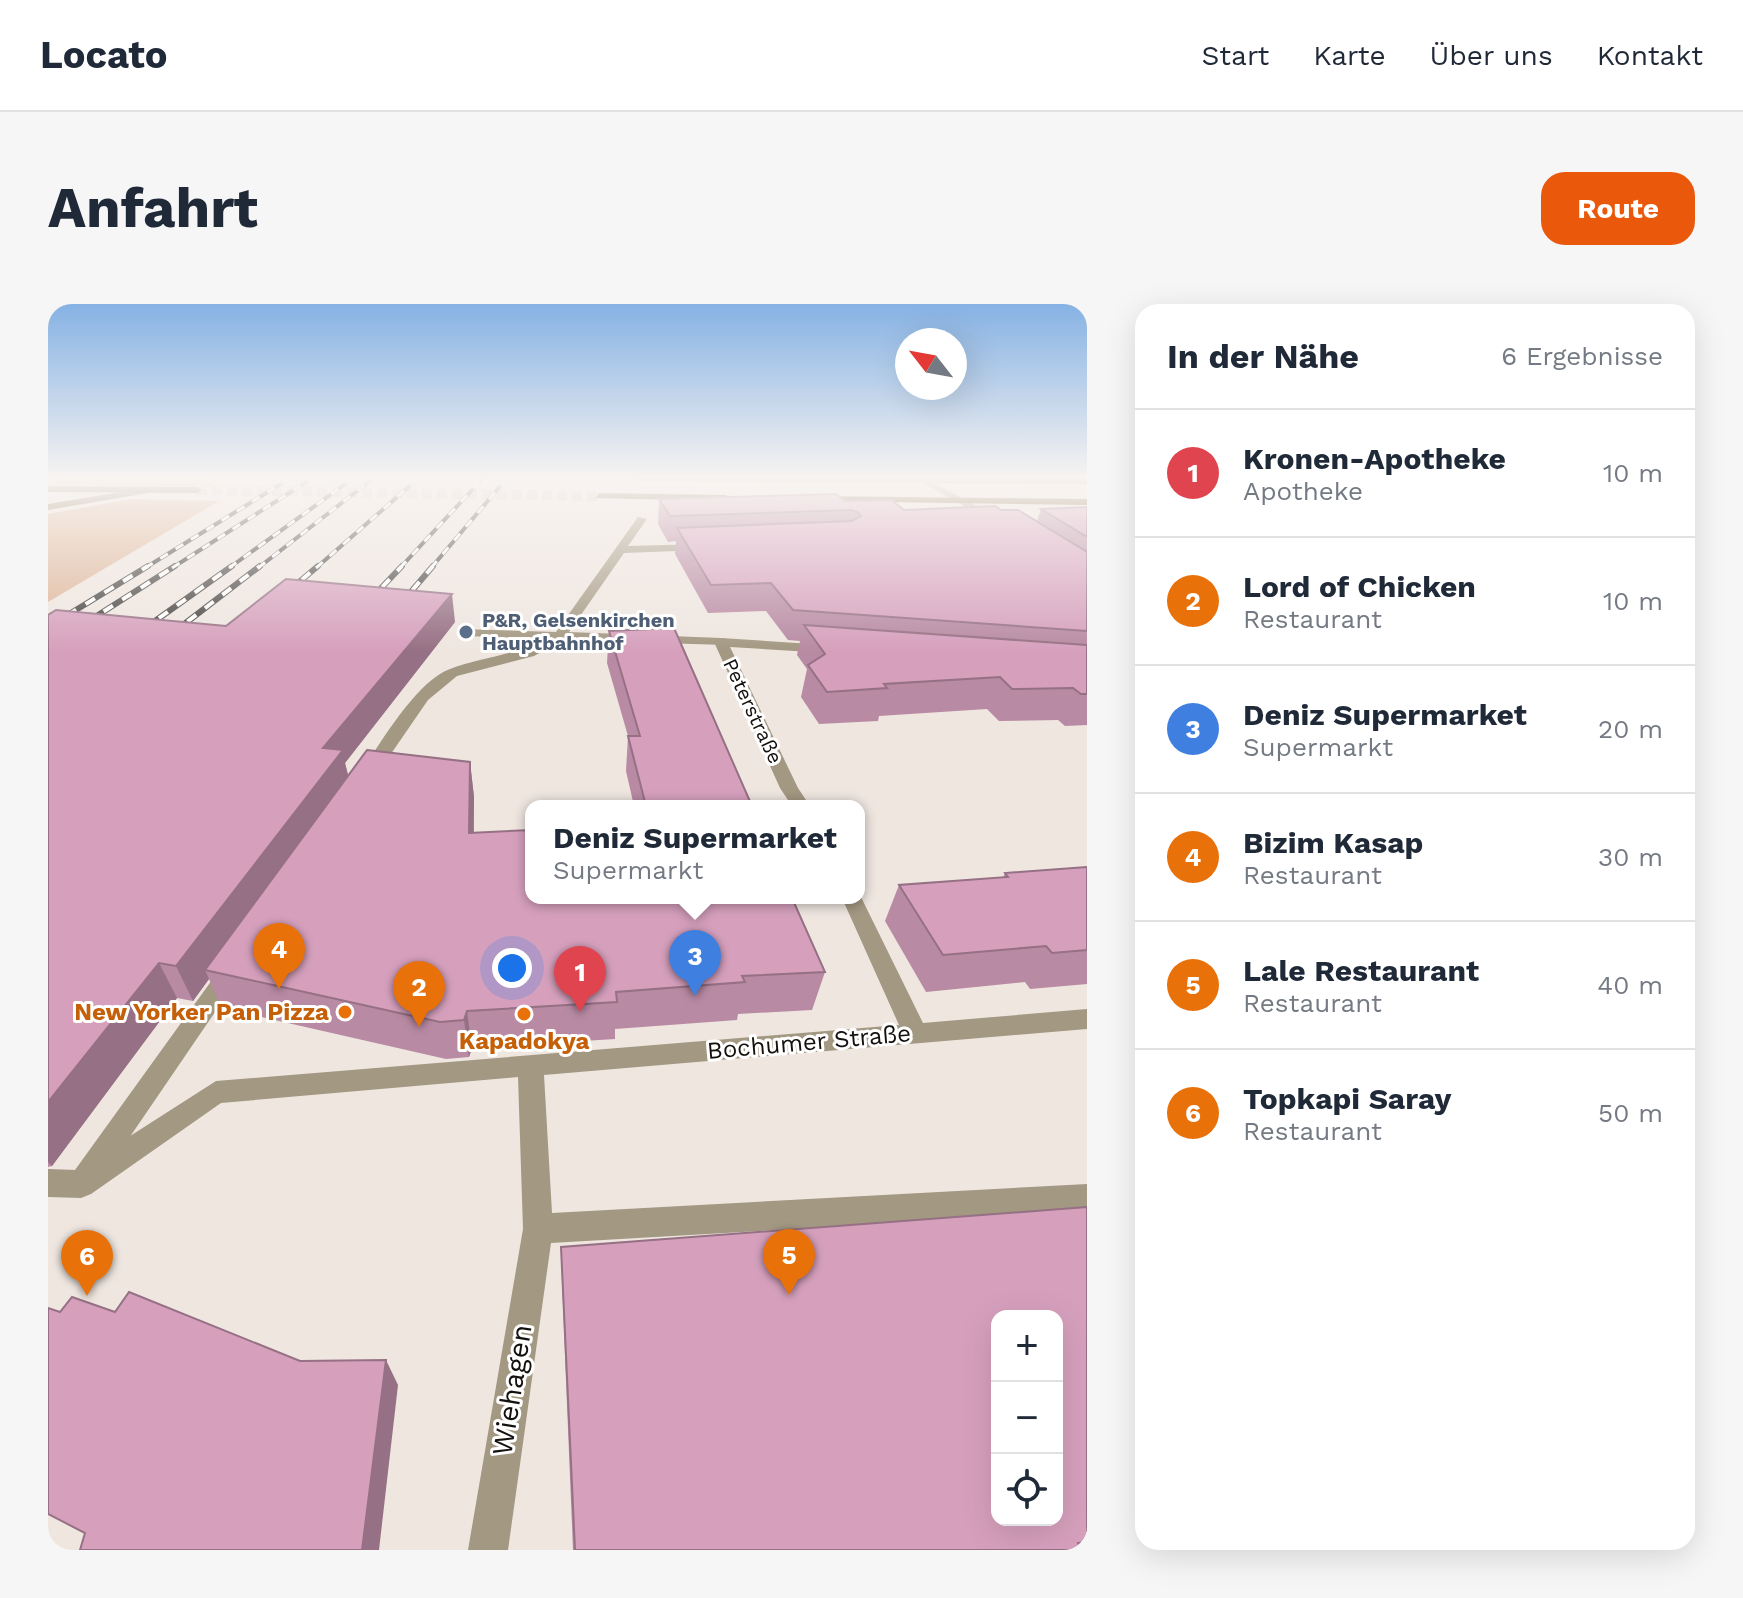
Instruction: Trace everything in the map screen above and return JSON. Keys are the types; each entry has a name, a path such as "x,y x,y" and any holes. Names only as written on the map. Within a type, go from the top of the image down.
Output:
{"street":[{"path":"360,786 423,697 452,673 529,653 560,636 631,535"},
{"path":"620,550 711,547"},
{"path":"466,632 721,642"},
{"name":"Peterstraße","path":"797,800 721,642 836,650"},
{"path":"856,904 915,1033"},
{"path":"48,1183 81,1184 243,953"},
{"name":"Bochumer Straße","path":"81,1184 216,1092 1087,1019"},
{"path":"531,1067 538,1229 1087,1198"},
{"name":"Wiehagen","path":"488,1550 538,1229"}],"shaded area":[{"path":"48,535 161,535 48,602"}],"building":[{"path":"681,535 1059,535 1087,552 1087,631 793,610 771,583 711,585"},
{"path":"286,579 452,594 323,748 343,750 176,966 159,963 48,1102 48,615 56,610 226,626"},
{"path":"804,625 1087,645 1087,694 1073,688 1012,689 1000,677 884,684 887,688 827,692 808,665 825,654"},
{"path":"674,628 749,800 644,800 628,736 640,736 609,631"},
{"path":"367,750 470,762 469,833 525,830 525,904 795,904 825,972 742,976 745,982 616,992 617,1002 467,1011 464,1020 440,1022 205,970"},
{"path":"1087,867 1087,950 1052,953 1046,946 943,955 899,885 1008,877 1005,873"},
{"path":"1087,1207 1087,1542 1078,1543 1081,1550 575,1550 561,1247"},
{"path":"129,1292 300,1361 386,1360 362,1550 80,1550 85,1533 48,1514 48,1308 60,1312 72,1297 115,1312"}],"railway":[{"path":"145,568 198,535"},
{"path":"172,568 223,535"},
{"path":"229,568 274,535"},
{"path":"258,568 300,535"},
{"path":"316,568 354,535"},
{"path":"400,568 430,535"},
{"path":"431,568 459,535"},
{"path":"48,627 148,566"},
{"path":"48,647 175,566"},
{"path":"141,631 232,566"},
{"path":"170,635 260,566"},
{"path":"285,594 318,566"},
{"path":"367,603 402,566"},
{"path":"398,607 433,566"}],"place":[{"name":"P&R, Gelsenkirchen Hauptbahnhof","path":"466,632"},
{"name":"Bizim Kasap","path":"279,989"},
{"name":"Deniz Supermarket","path":"695,996"},
{"name":"New Yorker Pan Pizza","path":"345,1012"},
{"name":"Kronen-Apotheke","path":"580,1012"},
{"name":"Kapadokya","path":"524,1014"},
{"name":"Lord of Chicken","path":"419,1027"},
{"name":"Lale Restaurant","path":"789,1295"},
{"name":"Topkapi Saray","path":"87,1296"}]}
